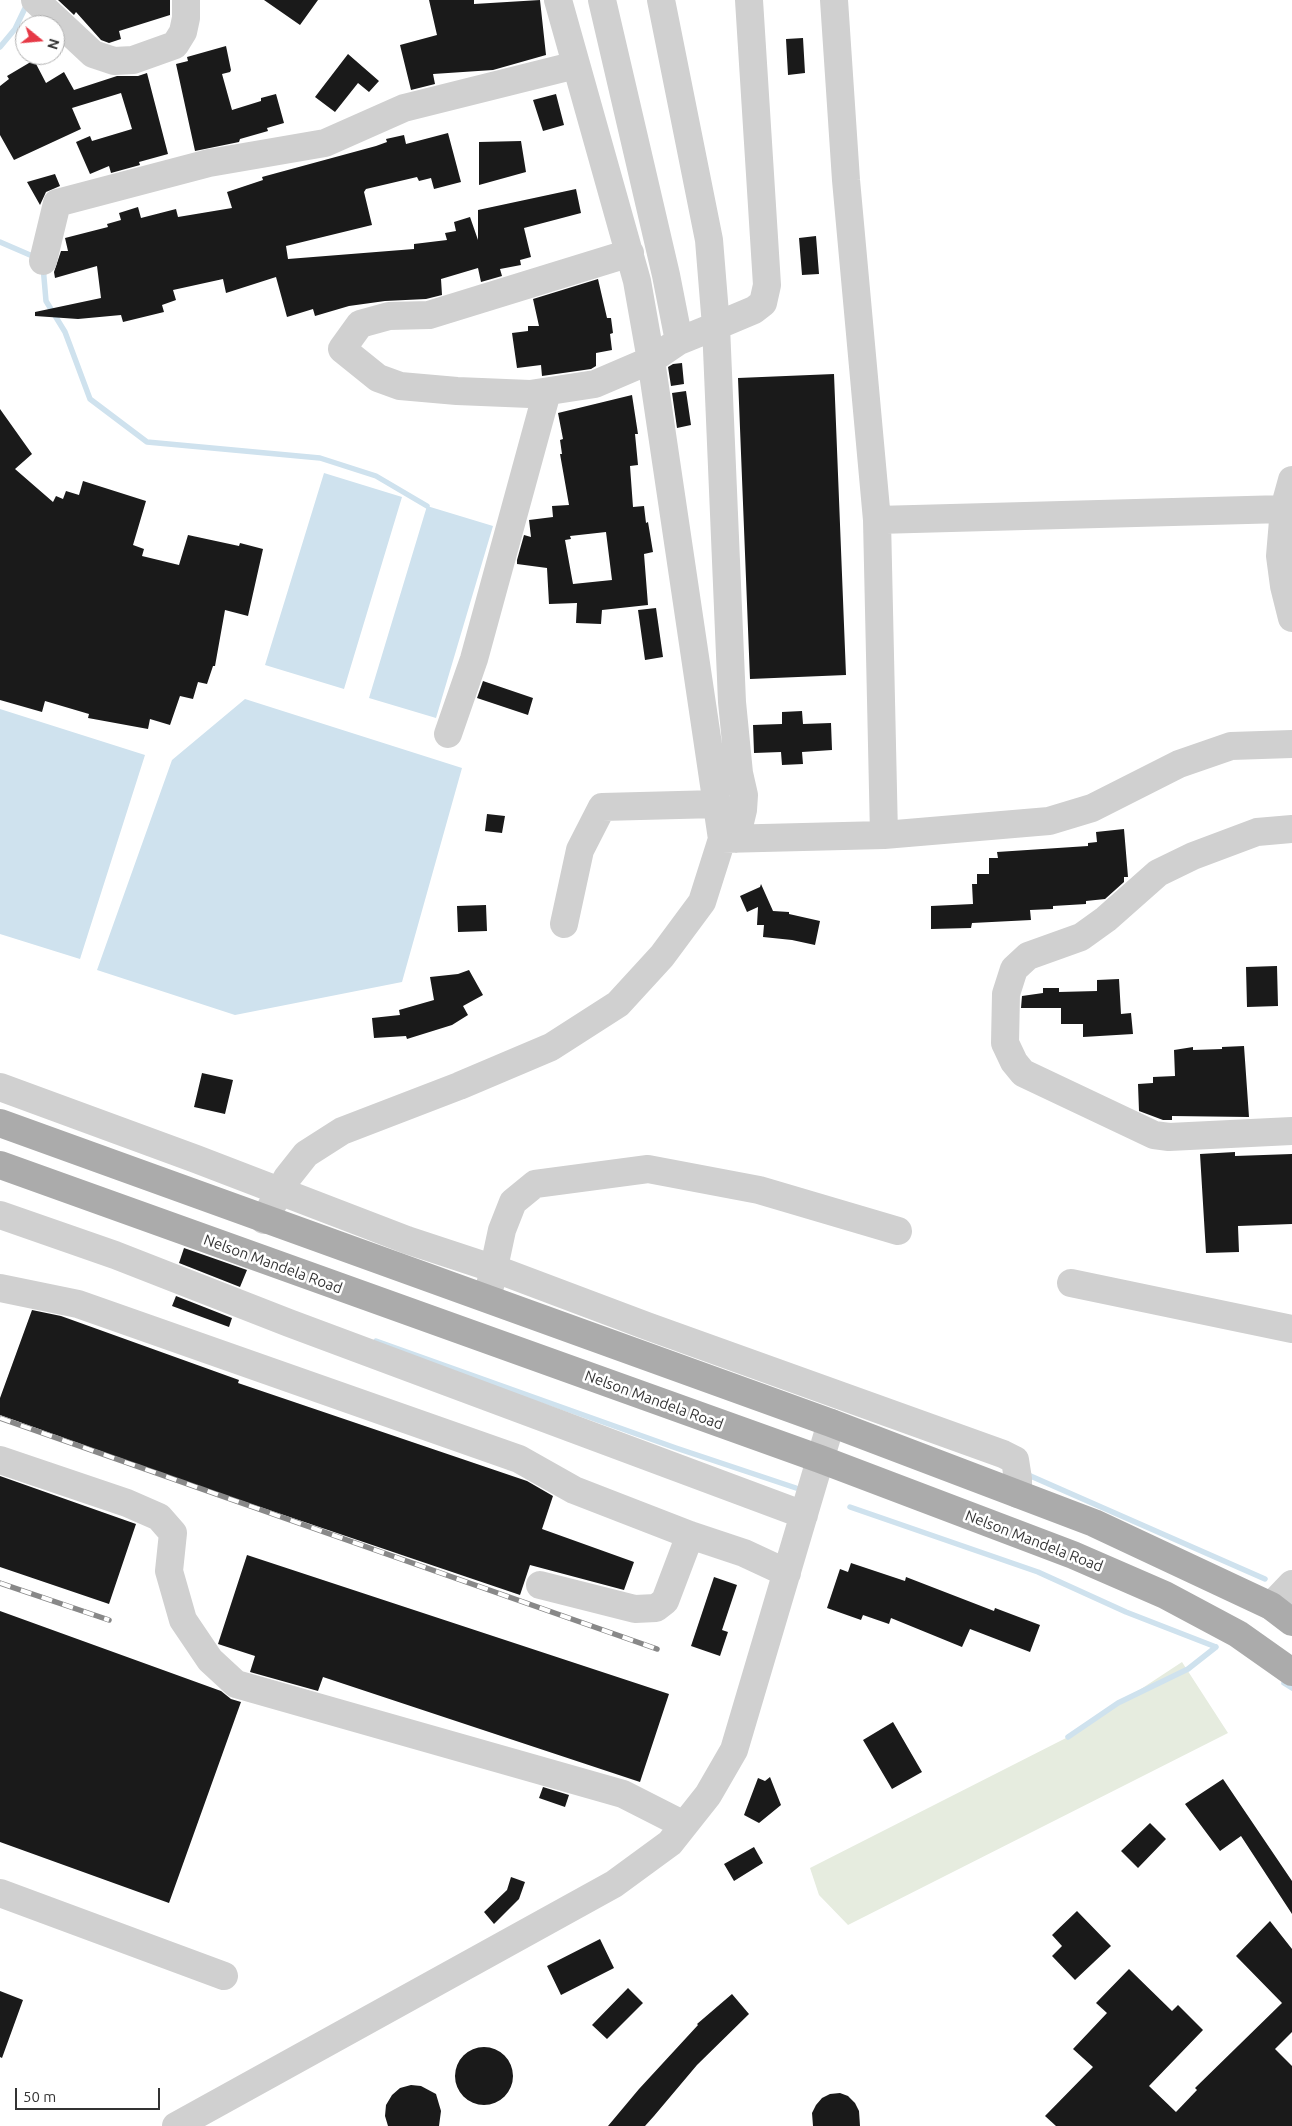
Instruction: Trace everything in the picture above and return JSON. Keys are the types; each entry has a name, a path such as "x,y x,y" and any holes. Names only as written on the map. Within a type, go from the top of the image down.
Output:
{"main road":[{"path":"0,1124 831,1424 1094,1523 1271,1606 1292,1622"},
{"name":"Nelson Mandela Road","path":"0,1165 820,1459 1073,1555 1165,1595 1238,1634 1292,1672"}],"street":[{"path":"35,0 93,54 114,61 132,60 175,45 183,32 186,18 186,0"},
{"path":"558,0 630,253 651,360 717,804 729,839"},
{"path":"602,0 666,275 679,341"},
{"path":"264,1220 287,1178 306,1154 342,1131 459,1086 551,1047 618,1004 662,956 702,902 743,810 744,795 739,773 732,702 716,326 709,240 662,0"},
{"path":"630,253 429,315 389,316 360,324 342,349 378,378 400,386 530,394 595,384 651,360 679,341 754,310 763,302 767,285 749,0"},
{"path":"834,0 846,180 877,520 884,835"},
{"path":"43,261 57,203 209,164 325,143 404,108 576,65"},
{"path":"448,734 474,659 547,392"},
{"path":"1292,480 1284,509 1280,556 1284,586 1292,618"},
{"path":"877,520 1284,509"},
{"path":"729,839 884,835 1049,821 1092,808 1179,764 1231,746 1288,739"},
{"path":"564,924 580,850 602,807 717,804"},
{"path":"1292,830 1257,832 1193,856 1158,873 1106,919 1082,937 1028,956 1014,968 1006,994 1005,1044 1014,1062 1023,1073 1139,1130 1154,1135 1169,1138 1292,1131"},
{"path":"0,1087 196,1158 407,1240 494,1268 1003,1454 1015,1460 1018,1494"},
{"path":"487,1300 502,1230 513,1202 534,1184 648,1169 759,1190 898,1231"},
{"path":"0,1215 115,1256 804,1515"},
{"path":"1071,1283 1292,1329"},
{"path":"0,1288 78,1304 510,1456 574,1490 690,1536 744,1553 787,1573"},
{"path":"176,2126 614,1884 670,1842 708,1795 734,1750 831,1424"},
{"path":"0,1460 127,1503 159,1517 173,1533 169,1571 182,1620 210,1660 236,1684 622,1794 684,1825"},
{"path":"540,1585 635,1609 656,1608 666,1601 690,1536"},
{"path":"1271,1606 1292,1584"},
{"path":"0,1893 224,1976"}],"shaded area":[{"path":"1182,1662 1228,1733 848,1925 819,1895 810,1868 1068,1737"}],"water":[{"path":"324,473 402,497 344,689 265,665"},
{"path":"427,506 493,526 436,718 369,698"},
{"path":"245,699 462,768 402,982 235,1015 97,970 172,760"},
{"path":"0,709 145,755 80,959 0,934"}],"building":[{"path":"58,0 170,0 170,15 119,31 121,39 109,43 101,40 76,12 74,15"},
{"path":"264,0 318,0 300,25"},
{"path":"429,0 474,0 474,4 540,0 546,55 493,70 433,74 435,84 411,90 400,45 437,35"},
{"path":"803,38 805,73 788,75 786,39"},
{"path":"226,46 231,70 222,74 232,110 276,94 284,123 267,128 268,131 240,139 239,142 195,151 176,64 188,61 187,57"},
{"path":"348,54 379,81 369,92 358,83 335,112 315,97"},
{"path":"26,65 37,65 46,83 64,72 74,90 117,76 138,76 147,73 168,154 139,162 140,165 111,173 109,166 90,174 76,142 90,136 92,141 132,129 121,93 72,108 81,129 14,160 0,135 0,86 9,79 7,76"},
{"path":"556,94 564,125 543,131 533,100"},
{"path":"448,133 461,182 434,189 431,178 419,181 417,177 366,189 364,192 372,225 286,246 288,259 414,249 414,244 447,240 445,233 456,231 454,222 470,217 478,240 478,210 576,189 581,213 524,228 531,257 520,260 521,265 500,269 502,276 481,282 478,268 441,279 442,295 426,299 385,301 349,306 315,316 313,309 287,317 276,277 226,293 223,279 173,290 176,300 162,305 164,312 123,322 121,315 78,319 35,316 35,312 101,298 97,266 55,278 54,272 61,251 68,251 65,238 108,227 107,224 121,220 119,213 138,207 141,218 176,209 178,217 232,208 227,192 263,180 262,177 376,146 387,142 386,139 404,135 406,144"},
{"path":"521,141 526,172 479,185 479,142"},
{"path":"55,174 60,186 46,192 40,205 27,182"},
{"path":"816,236 819,274 802,275 799,238"},
{"path":"598,279 607,318 611,318 613,333 610,334 612,350 596,353 596,366 591,369 542,376 541,365 517,368 512,333 528,331 528,326 539,326 533,299"},
{"path":"682,363 684,384 671,386 668,367 673,364"},
{"path":"834,374 846,675 750,679 738,378"},
{"path":"686,391 691,425 677,428 672,393"},
{"path":"632,395 638,434 635,434 638,465 630,466 633,507 644,506 653,552 644,554 648,605 602,610 601,624 576,623 577,603 549,604 547,568 517,564 524,535 531,537 529,520 553,517 552,506 569,505 560,454 562,454 560,440 563,439 558,413","holes":["606,532 612,580 573,584 565,540 571,539 570,536"]},
{"path":"0,409 32,454 15,469 53,502 56,496 63,499 66,491 79,495 83,481 146,501 133,545 144,549 142,556 179,565 188,535 239,546 240,543 263,549 248,616 225,610 215,666 213,666 207,684 198,682 193,699 180,696 170,725 150,719 148,729 88,718 89,714 45,701 42,712 0,700"},
{"path":"656,608 663,657 645,660 638,610"},
{"path":"483,681 533,698 528,715 477,698"},
{"path":"802,711 803,724 831,723 832,750 802,752 803,764 782,765 781,752 754,753 753,725 782,724 782,712"},
{"path":"487,814 505,816 502,833 485,831"},
{"path":"1124,829 1128,877 1124,877 1124,882 1105,899 1086,901 1086,904 1053,906 1053,909 1030,910 1031,920 972,923 971,928 931,929 931,906 973,904 972,884 977,884 977,874 989,874 989,858 998,858 997,852 1088,846 1088,843 1097,842 1096,832"},
{"path":"761,884 773,911 789,912 789,914 820,921 815,945 763,937 764,925 757,925 758,907 747,912 740,896 760,887"},
{"path":"486,905 487,931 458,932 457,906"},
{"path":"1277,966 1278,1006 1247,1007 1246,967"},
{"path":"469,970 483,995 463,1006 468,1015 452,1025 407,1039 406,1036 374,1038 372,1018 400,1015 399,1010 434,1000 430,977 458,974"},
{"path":"1119,979 1121,1014 1131,1013 1133,1034 1083,1037 1083,1024 1061,1024 1061,1008 1021,1008 1022,996 1043,993 1043,988 1059,988 1059,992 1097,991 1097,980"},
{"path":"1244,1046 1249,1117 1172,1116 1172,1120 1163,1120 1139,1111 1138,1084 1153,1083 1153,1077 1175,1076 1174,1050 1193,1047 1193,1050"},
{"path":"202,1073 233,1080 225,1114 194,1107"},
{"path":"1235,1152 1235,1156 1292,1154 1292,1224 1238,1226 1239,1252 1206,1253 1200,1154"},
{"path":"184,1248 247,1270 240,1287 179,1263"},
{"path":"176,1296 232,1318 229,1327 172,1306"},
{"path":"32,1310 61,1316 239,1380 238,1383 527,1481 553,1496 542,1529 634,1562 624,1590 530,1565 520,1595 201,1487 0,1415 0,1398"},
{"path":"0,1476 136,1524 109,1604 0,1567"},
{"path":"247,1555 669,1694 640,1782 323,1677 318,1691 250,1672 255,1656 218,1644"},
{"path":"851,1563 905,1581 906,1577 994,1611 995,1608 1040,1625 1030,1652 970,1629 962,1647 891,1618 889,1624 863,1615 861,1620 827,1608 840,1569 848,1572"},
{"path":"714,1577 737,1585 722,1630 728,1632 720,1656 691,1646"},
{"path":"0,1611 221,1691 231,1699 241,1702 169,1903 0,1842"},
{"path":"893,1722 922,1772 892,1789 863,1740"},
{"path":"770,1777 781,1805 759,1823 744,1815 758,1778 765,1781"},
{"path":"1223,1779 1292,1881 1292,1914 1241,1836 1220,1851 1185,1804"},
{"path":"543,1787 569,1795 565,1807 539,1798"},
{"path":"1150,1823 1166,1839 1138,1868 1121,1851"},
{"path":"754,1847 763,1863 734,1881 724,1864"},
{"path":"511,1877 525,1882 519,1899 494,1924 484,1912 507,1890"},
{"path":"1077,1911 1111,1946 1075,1980 1052,1956 1062,1946 1052,1935"},
{"path":"1270,1921 1292,1949 1292,2032 1275,2049 1292,2066 1292,2126 1056,2126 1045,2116 1093,2067 1073,2049 1107,2013 1096,2003 1129,1969 1172,2011 1178,2005 1203,2030 1149,2086 1176,2112 1197,2090 1195,2088 1282,2003 1236,1956"},
{"path":"600,1939 614,1968 561,1995 547,1966"},
{"path":"628,1988 643,2003 607,2039 592,2025"},
{"path":"0,1991 23,2000 2,2058 0,2057"},
{"path":"732,1994 749,2014 697,2065 645,2126 608,2126 697,2024"},
{"path":"478,2047 490,2047 505,2055 513,2070 513,2082 505,2097 490,2105 478,2105 463,2097 455,2082 455,2070 463,2055"},
{"path":"411,2085 421,2086 436,2094 441,2111 439,2126 388,2126 385,2116 386,2105 392,2095 400,2088"},
{"path":"840,2093 848,2096 855,2103 859,2111 860,2126 813,2126 812,2113 816,2105 822,2098 830,2094"}],"waterway":[{"path":"0,47 15,29 27,4"},
{"path":"0,242 37,258"},
{"path":"43,266 46,301 65,332 90,399 147,442 320,458 376,476 427,506"},
{"path":"376,1341 676,1448 796,1488"},
{"path":"1026,1474 1265,1579"},
{"path":"850,1507 1038,1572 1126,1612 1216,1647"},
{"path":"1068,1737 1118,1703 1188,1669 1216,1647"},
{"path":"1284,1683 1292,1688"}],"railway":[{"path":"0,1418 657,1649"},
{"path":"0,1583 109,1620"}]}
